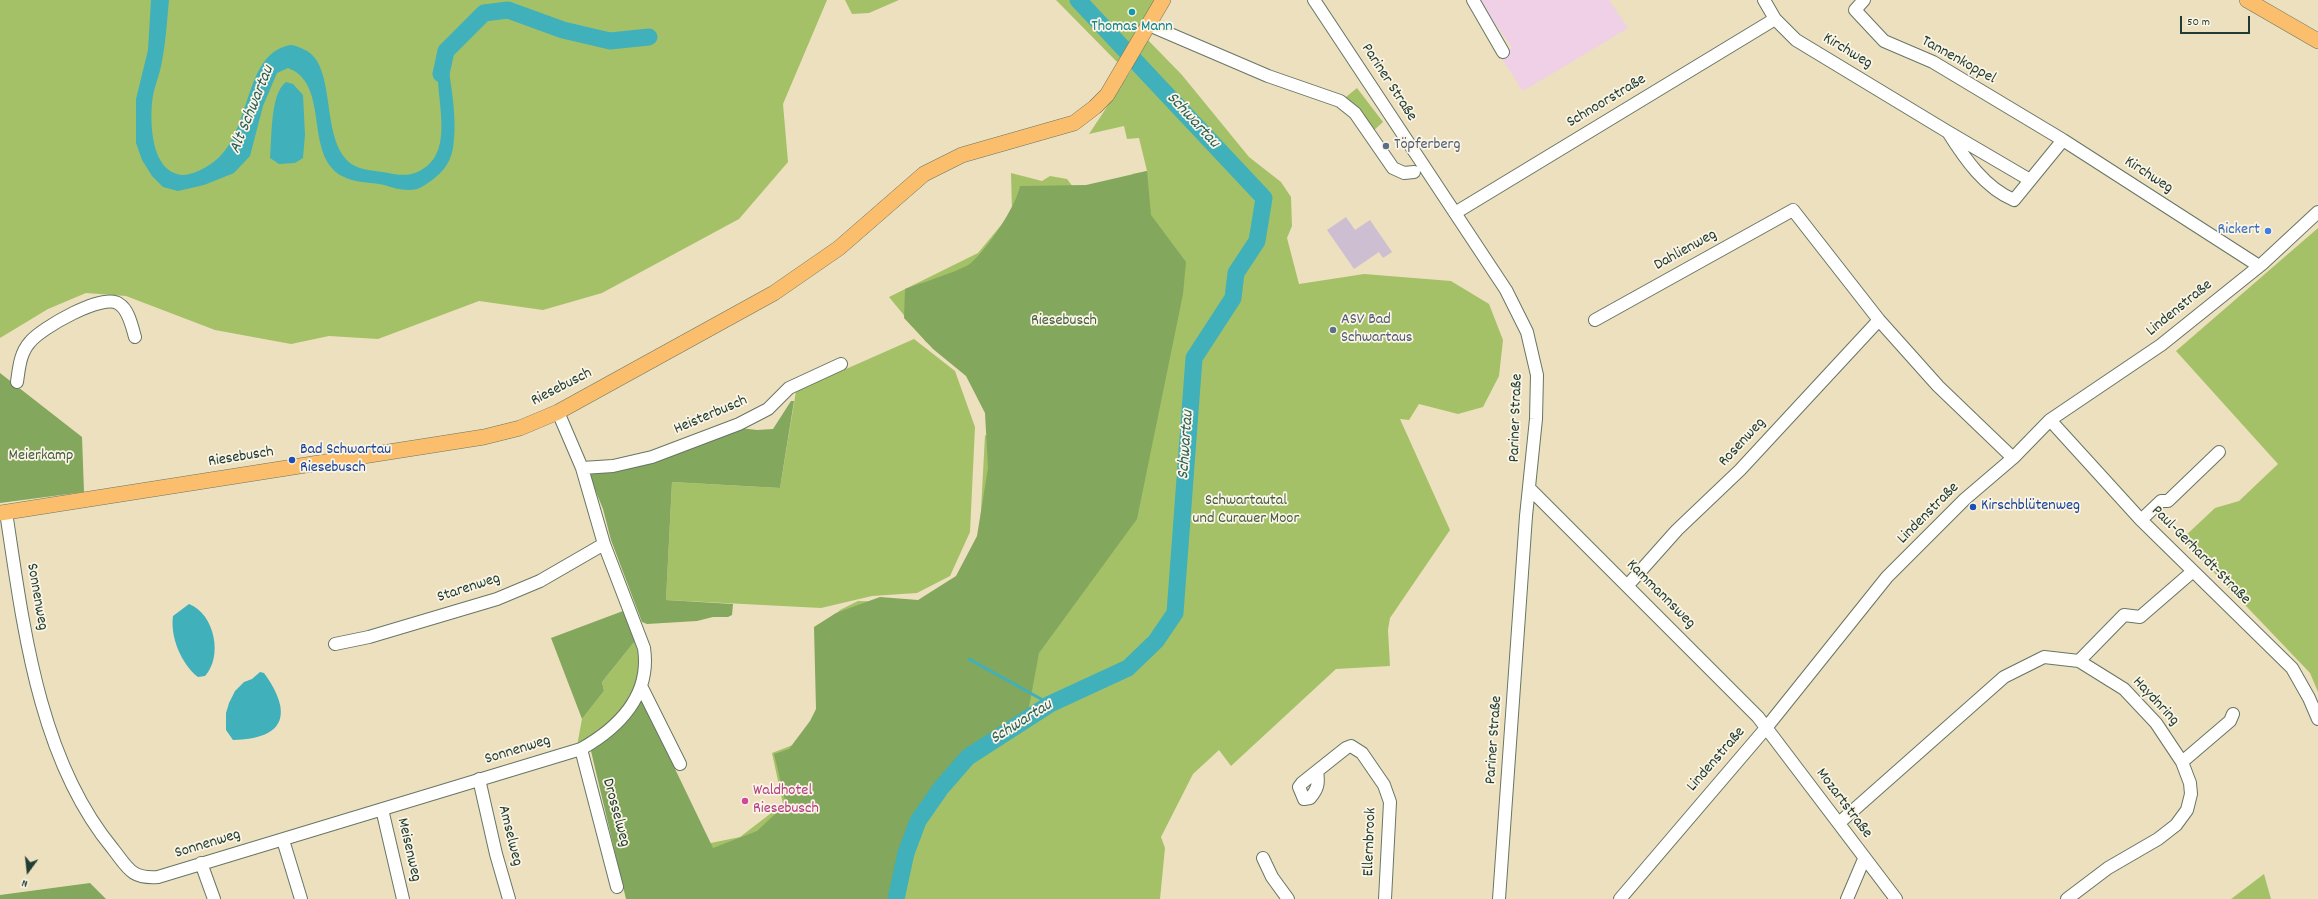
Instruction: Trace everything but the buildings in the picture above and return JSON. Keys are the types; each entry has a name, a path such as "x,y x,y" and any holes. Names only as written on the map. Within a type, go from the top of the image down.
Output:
{"main road":[{"path":"1149,25 1163,0"},
{"path":"2247,0 2318,41"},
{"name":"Riesebusch","path":"3,513 484,437 520,428 558,412 774,293 839,248 924,174 962,155 1074,123 1096,107 1107,95 1149,25"}],"street":[{"name":"Pariner Straße","path":"1314,0 1506,290 1527,332 1537,375 1536,419 1529,488 1499,899"},
{"path":"1473,0 1503,52"},
{"name":"Kirchweg","path":"1764,0 1775,18 1796,40 2030,180"},
{"name":"Tannenkoppel","path":"1864,0 1855,10 1884,41 1933,62 2063,140"},
{"name":"Schnoorstraße","path":"1455,213 1775,18"},
{"path":"1149,25 1268,76 1340,101 1355,113 1393,168 1404,173 1414,172"},
{"name":"Kirchweg","path":"1948,132 1966,160 1999,194 2014,200 2063,140 2260,266"},
{"name":"Dahlienweg","path":"1595,320 1793,210 1879,320"},
{"name":"Lindenstraße","path":"1620,899 1766,728 1887,577 1965,499 2013,458 2050,420 2161,345 2260,266 2318,212"},
{"path":"17,382 22,354 30,342 46,327 62,317 110,301 119,304 128,316 135,337"},
{"path":"1879,320 1938,386 2013,458"},
{"name":"Rosenweg","path":"1628,585 1677,530 1740,470 1879,320"},
{"name":"Heisterbusch","path":"582,468 612,466 652,457 739,424 768,409 789,388 841,364"},
{"name":"Sonnenweg","path":"3,513 26,634 50,729 75,792 105,840 132,873 143,878 158,877 581,748 596,740 613,726 630,708 642,688 646,662 644,648 604,544 582,468 558,412"},
{"name":"Paul-Gerhardt-Straße","path":"2050,420 2141,520 2192,572 2292,668 2309,698 2318,719"},
{"path":"2141,520 2161,501 2168,501 2220,452"},
{"name":"Kammannsweg","path":"1529,488 1628,585 1766,728"},
{"name":"Starenweg","path":"335,644 368,637 497,598 540,581 604,544"},
{"path":"2079,661 2124,615 2140,617 2192,572"},
{"name":"Haydnring","path":"1838,823 2004,677 2044,657 2079,661 2124,690 2156,724 2182,762 2190,783 2191,794 2187,810 2181,820 2158,839 2108,868 2067,899"},
{"path":"642,688 680,764"},
{"path":"2182,762 2230,720 2233,714"},
{"name":"Mozartstraße","path":"1766,728 1864,859 1896,899"},
{"name":"Ellernbrook","path":"1317,771 1351,746 1362,753 1384,785 1390,802 1385,899"},
{"name":"Drosselweg","path":"581,748 617,887"},
{"name":"Amselweg","path":"479,779 509,899"},
{"name":"Meisenweg","path":"382,809 403,899"},
{"path":"283,840 301,899"},
{"path":"1263,858 1272,877 1288,899"},
{"path":"1847,899 1864,859"},
{"path":"201,863 214,899"}],"shaded area":[{"path":"1479,0 1609,0 1628,28 1523,91 1500,56 1512,48"},
{"path":"1346,217 1355,230 1370,220 1392,252 1383,258 1379,252 1354,269 1327,230"}],"green space":[{"path":"0,0 827,0 783,104 788,162 739,219 602,293 543,310 479,301 378,339 329,336 291,344 215,330 126,296 86,293 48,309 0,338"},
{"path":"845,0 899,0 869,13 852,14"},
{"name":"Schwartautal und Curauer Moor","path":"1056,0 1164,0 1145,37 1182,75 1249,157 1281,182 1291,197 1292,226 1287,238 1299,284 1364,274 1451,281 1489,304 1503,340 1499,376 1483,407 1458,414 1419,404 1409,420 1400,419 1450,530 1390,618 1388,630 1390,666 1336,669 1231,766 1219,750 1193,774 1161,837 1165,848 1160,899 721,899 706,844 740,837 783,804 772,753 819,735 817,633 840,610 858,601 929,603 960,584 979,548 985,435 1061,479 1098,409 926,342 889,297 978,253 1012,212 1011,173 1042,181 1050,176 1067,179 1143,279 1132,174 1147,171 1139,138 1127,139 1124,126 1089,134 1132,69 1116,61"},
{"path":"1357,88 1383,122 1372,132 1341,101"},
{"name":"Riesebusch","path":"1147,171 1151,215 1186,262 1183,294 1137,519 1039,653 1028,712 964,753 914,819 891,890 890,899 626,899 591,751 616,729 641,698 713,848 757,831 786,804 774,754 789,749 810,721 816,709 814,627 836,613 880,597 918,600 956,576 977,536 988,468 985,413 966,376 933,349 904,318 905,289 966,266 978,257 1007,216 1020,186 1086,185"},
{"path":"2318,228 2318,692 2310,673 2182,539 2215,508 2239,501 2278,464 2176,351"},
{"path":"914,339 955,371 975,427 970,532 950,576 917,593 872,596 821,608 666,600 672,482 780,488 796,391"},
{"name":"Meierkamp","path":"0,373 82,437 84,492 0,503"},
{"path":"791,401 794,401 780,488 672,482 666,600 733,604 732,615 728,617 713,617 697,621 647,624 642,622 611,540 603,509 590,477 592,473 740,428 757,430 773,429"},
{"path":"623,611 635,641 602,682 604,691 582,719 551,638"},
{"path":"635,641 638,652 642,654 639,687 611,722 577,746 582,719 604,691 602,682"},
{"path":"2264,874 2271,899 2231,899"},
{"path":"90,883 106,899 0,899 0,895"}],"water":[{"path":"151,0 169,0 161,66 155,87 151,113 155,147 165,166 173,172 183,175 189,174 206,167 222,155 233,138 241,120 254,81 262,65 274,52 290,45 303,49 314,57 321,70 326,87 336,141 343,156 359,168 403,175 415,173 427,166 439,149 442,126 437,63 446,51 455,124 452,154 447,165 430,182 420,188 410,190 352,180 342,176 330,166 323,153 314,104 309,89 301,76 288,68 277,73 263,106 250,156 234,173 204,185 178,191 163,187 152,176 142,160 136,143 136,99 148,50"},
{"path":"286,82 293,84 303,95 305,135 303,158 295,163 279,164 270,158 273,117 277,96"},
{"path":"189,604 198,609 205,617 214,637 214,658 211,668 205,676 198,677 186,665 178,649 173,632 173,616"},
{"path":"260,672 264,673 279,700 281,712 279,721 274,729 264,735 233,740 226,730 226,713 229,703 235,691 244,682 252,679"}],"waterway":[{"name":"Schwartau","path":"896,899 906,853 918,821 941,788 968,757 1050,704 1128,668 1156,641 1175,613 1194,358 1233,298 1236,273 1257,241 1264,198 1078,0"},
{"name":"Alt Schwartau","path":"441,74 446,51 484,13 508,10 563,30 610,41 649,37"},
{"path":"969,659 1050,704"}],"place":[{"name":"Thomas Mann","path":"1132,12"},
{"name":"Töpferberg","path":"1386,146"},
{"name":"Rickert","path":"2268,231"},
{"name":"ASV Bad Schwartaus","path":"1333,330"},
{"name":"Bad Schwartau Riesebusch","path":"292,460"},
{"name":"Kirschblütenweg","path":"1973,507"},
{"name":"Waldhotel Riesebusch","path":"745,801"}]}
